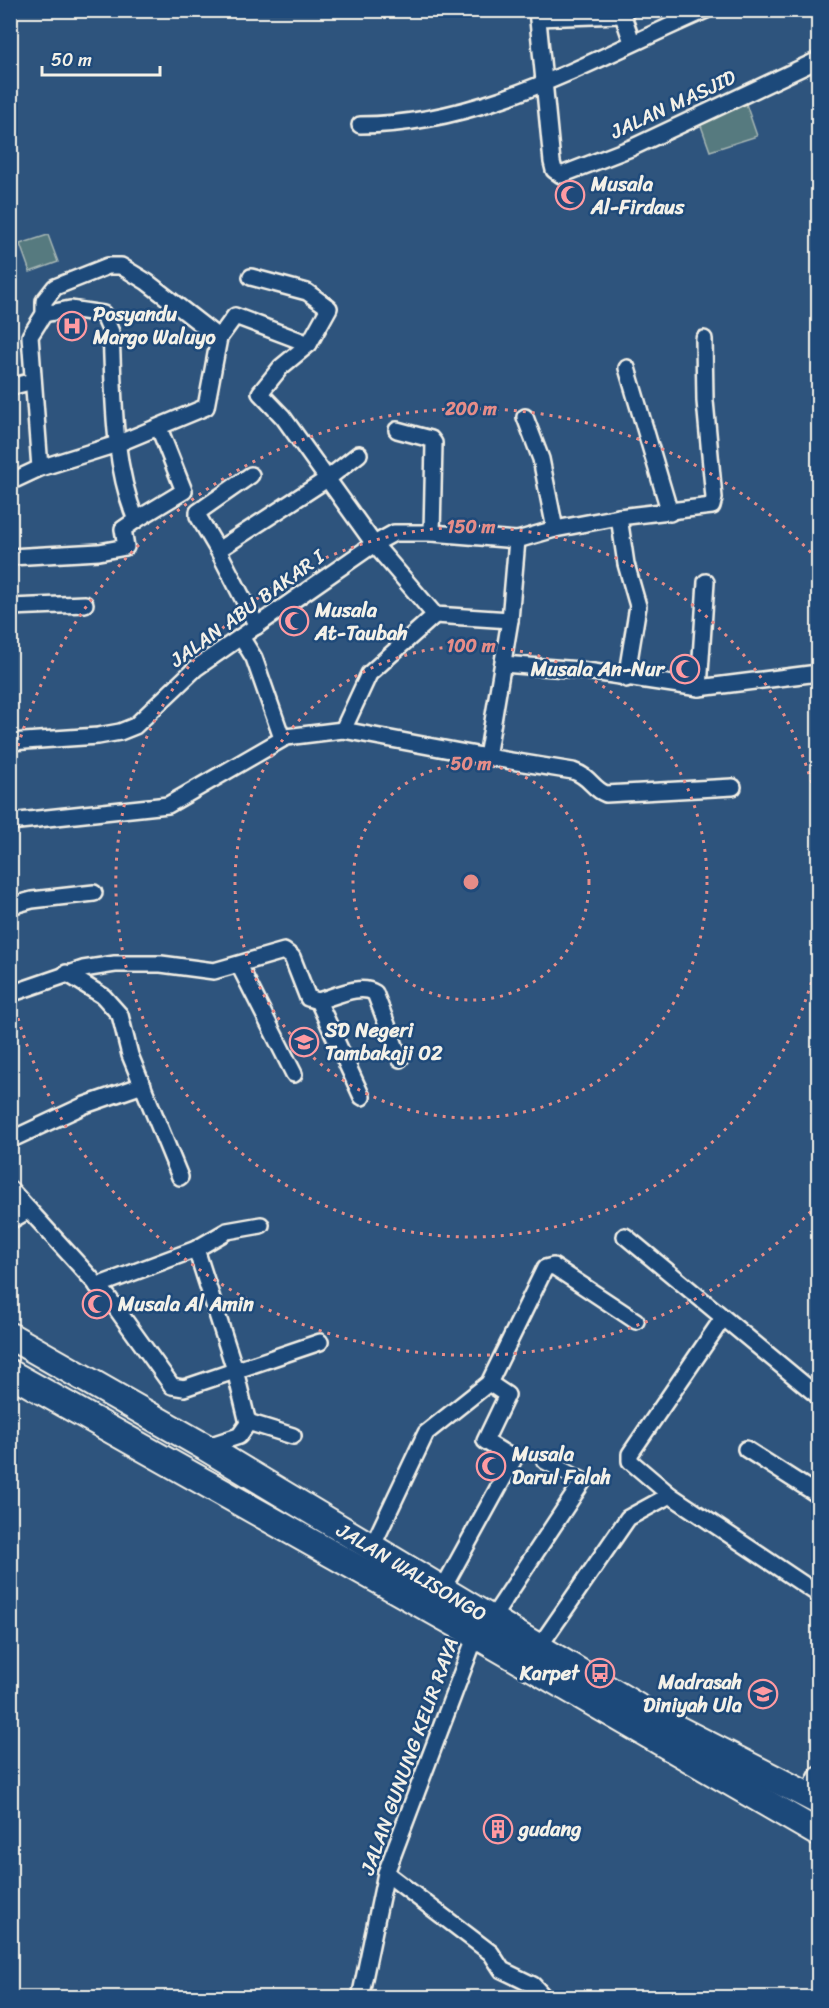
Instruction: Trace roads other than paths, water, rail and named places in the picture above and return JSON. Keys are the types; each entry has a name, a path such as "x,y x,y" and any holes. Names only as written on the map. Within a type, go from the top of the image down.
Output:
{"highway":[{"name":"JALAN WALISONGO","path":"10,1336 205,1447 442,1590 483,1627 539,1647 656,1718 815,1790"},
{"name":"JALAN WALISONGO","path":"10,1373 483,1627 819,1833"}],"street":[{"path":"360,125 389,125 457,113 546,82 706,10"},
{"path":"546,82 538,14 621,13 632,42"},
{"name":"JALAN MASJID","path":"546,82 552,162 554,170 561,176 631,148 819,60"},
{"path":"40,468 30,336 44,314 44,301 55,286 108,266 121,266 147,282 219,338"},
{"path":"251,277 307,292 328,305 329,310 309,344 281,367 259,392 284,417 374,544 435,615 510,620"},
{"path":"44,314 70,309 105,316 111,332 117,444 130,504 136,520"},
{"path":"10,482 40,468 159,428 206,407 219,338 235,316 309,344"},
{"path":"487,757 510,620 517,540 555,529 619,517 705,509 714,503 705,401 704,339"},
{"path":"627,368 670,513"},
{"path":"10,387 33,381"},
{"path":"525,417 541,459 555,529"},
{"path":"10,557 99,552 126,548 123,529 182,495 184,491 159,428"},
{"path":"397,430 431,439 434,443 432,533"},
{"path":"218,550 327,479 359,454"},
{"path":"251,475 198,512 198,516 257,626"},
{"path":"619,517 626,564 638,606 626,679"},
{"name":"JALAN ABU BAKAR I","path":"11,738 98,736 128,729 196,668 374,544 394,533 432,533 517,540"},
{"path":"699,688 706,582"},
{"path":"10,607 85,604"},
{"path":"343,730 369,674 435,615"},
{"path":"241,637 254,658 282,738"},
{"path":"502,664 580,670 626,679 699,688 819,673"},
{"path":"10,822 168,805 282,738 343,730 573,771 586,776 599,791 606,794 733,787"},
{"path":"10,906 32,900 94,893"},
{"path":"10,994 66,973 115,964 161,964 214,971 284,951 292,957 308,998 318,1001 361,989 369,989 375,993 400,1059"},
{"path":"239,964 294,1074"},
{"path":"66,973 104,996 120,1015 130,1055 180,1177"},
{"path":"318,1001 362,1097"},
{"path":"10,1140 35,1126 143,1085"},
{"path":"10,1189 97,1286 172,1386 184,1388 320,1342"},
{"path":"10,1221 29,1210"},
{"path":"97,1286 196,1249 227,1231 261,1225"},
{"path":"625,1236 819,1396"},
{"path":"196,1249 235,1370 249,1422"},
{"path":"372,1547 426,1433 489,1383 547,1266 553,1266 636,1321"},
{"path":"723,1318 630,1454 632,1464 670,1495 819,1594"},
{"path":"442,1590 514,1459 485,1441 507,1396 489,1383"},
{"path":"205,1447 239,1436 249,1422"},
{"path":"249,1422 293,1436"},
{"path":"746,1449 819,1495"},
{"name":"JALAN GUNUNG KELIR RAYA","path":"360,1998 386,1873 483,1627 583,1481 545,1461"},
{"path":"539,1647 635,1513 670,1495"},
{"path":"386,1873 491,1953 502,1970 533,1985 545,1998"}],"place":[{"name":"Musala Al-Firdaus","path":"570,195"},
{"name":"Posyandu Margo Waluyo","path":"72,326"},
{"name":"Musala At-Taubah","path":"294,621"},
{"name":"Musala An-Nur","path":"685,669"},
{"name":"SD Negeri Tambakaji 02","path":"304,1042"},
{"name":"Musala Al Amin","path":"97,1304"},
{"name":"Musala Darul Falah","path":"491,1466"},
{"name":"Karpet","path":"600,1673"},
{"name":"Madrasah Diniyah Ula","path":"763,1694"},
{"name":"gudang","path":"498,1829"}]}
